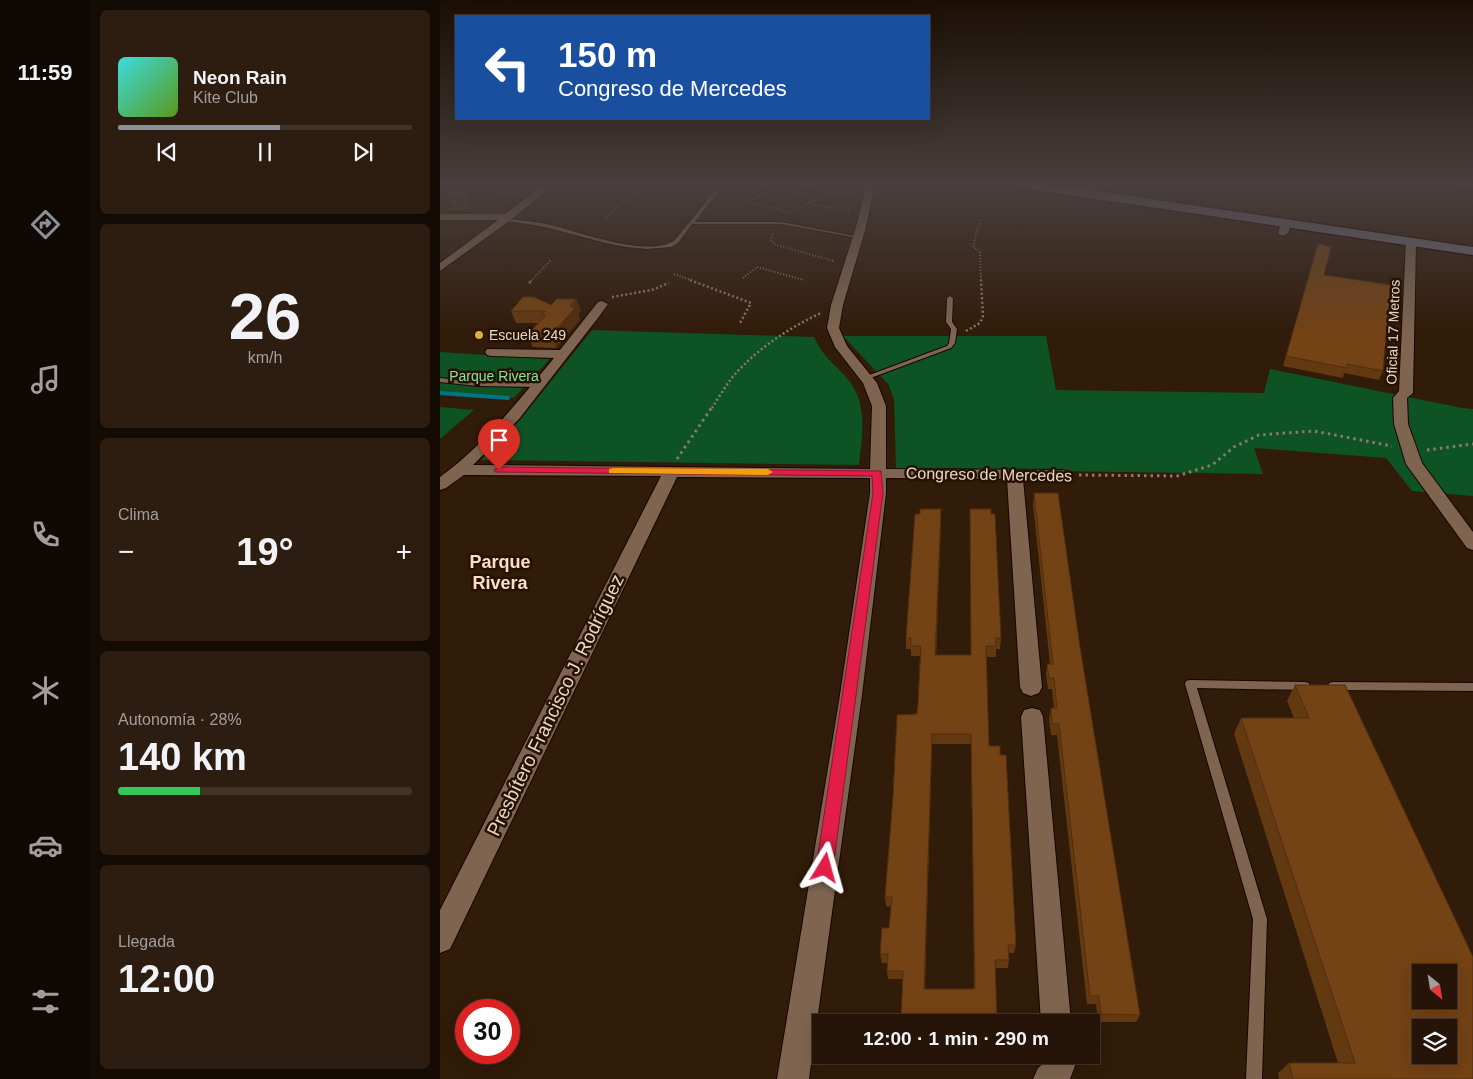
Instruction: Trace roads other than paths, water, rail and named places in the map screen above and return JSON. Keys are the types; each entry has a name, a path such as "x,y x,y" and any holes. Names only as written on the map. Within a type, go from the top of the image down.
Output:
{"street":[{"path":"440,268 487,233"},
{"path":"793,1079 851,695 878,493 879,406 866,378 836,339 833,328 837,305 859,233"},
{"path":"1333,233 1473,251"},
{"name":"Oficial 17 Metros","path":"1411,242 1406,393 1400,398 1401,424 1414,464 1473,544"},
{"path":"440,485 460,470 514,416 602,304"},
{"path":"492,352 563,354"},
{"name":"Congreso de Mercedes","path":"460,470 1063,475"},
{"name":"Presbítero Francisco J. Rodríguez","path":"440,939 670,472"},
{"path":"1015,475 1031,687"},
{"path":"1032,716 1055,1014"},
{"path":"1049,1079 1055,1075 1060,1064"}],"lane":[{"path":"574,233 621,246 664,246 676,242 683,233"},
{"path":"839,233 858,237"},
{"path":"866,378 945,349 952,343 954,329 949,320 950,298"},
{"path":"440,380 478,384 539,384"},
{"path":"1254,1079 1260,918 1190,684 1473,687"}],"waterway":[{"path":"440,393 508,398"}],"place":[{"name":"Escuela 249","path":"479,335"}],"district":[{"name":"Parque Rivera","path":"500,572"}]}
